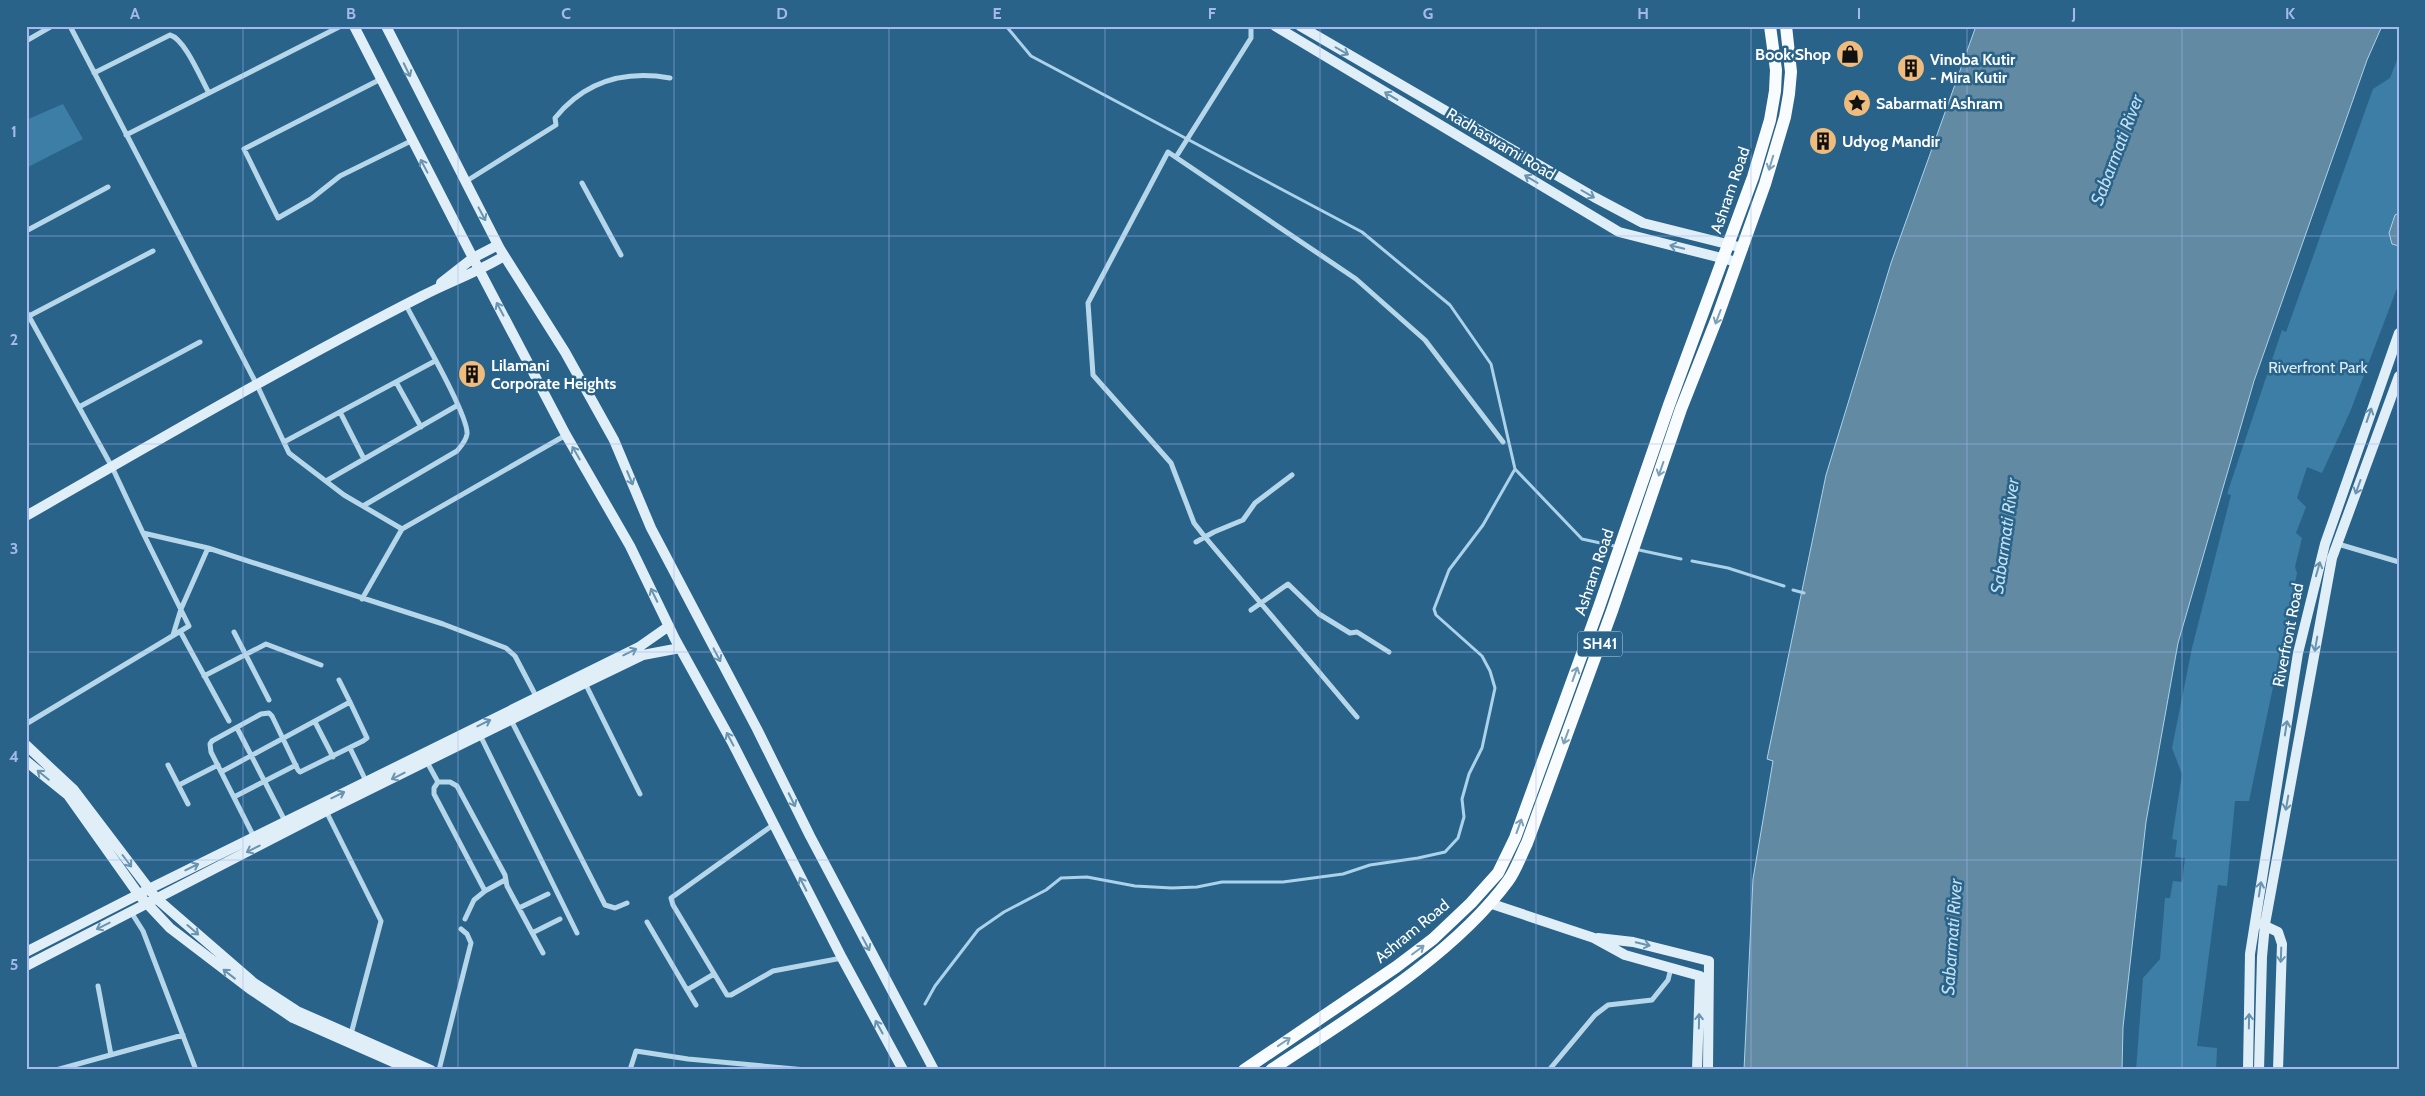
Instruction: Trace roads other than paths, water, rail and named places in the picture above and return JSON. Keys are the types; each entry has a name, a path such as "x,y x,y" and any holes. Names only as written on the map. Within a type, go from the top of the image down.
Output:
{"main road":[{"path":"354,26 411,141 566,435 630,546 680,648 732,742 842,958 903,1070"},
{"path":"386,26 504,256 565,352 614,440 655,536 934,1070"},
{"name":"Radhaswami Road","path":"1275,26 1620,232 1737,262"},
{"name":"Radhaswami Road","path":"1300,26 1594,197 1644,224 1742,248"},
{"name":"Ashram Road","path":"1272,1070 1405,979 1442,948 1484,898 1515,838 1603,598 1669,404 1753,177 1770,120 1775,92 1776,70 1770,26"},
{"name":"Ashram Road","path":"1244,1070 1396,966 1509,880 1527,843 1612,611 1681,409 1765,184 1786,116 1789,94 1791,72 1786,26"},
{"path":"1775,92 1789,94"},
{"path":"424,295 473,258 498,245"},
{"path":"26,516 257,385 424,295 480,270 504,256"},
{"name":"Riverfront Road","path":"2260,1070 2262,957 2260,924 2298,653 2315,577 2378,387 2399,333"},
{"name":"Riverfront Road","path":"2248,1070 2250,954 2260,924 2332,558 2399,376"},
{"path":"26,966 326,811 511,720 538,702 639,647 669,626"},
{"path":"28,949 366,781 643,655 680,648"},
{"path":"26,746 74,790 156,898 254,983 297,1011 431,1070"},
{"path":"26,761 68,795 139,895 170,928 250,989 293,1018 411,1070"},
{"path":"1484,898 1594,938 1624,955 1700,976 1697,1070"},
{"path":"2260,924 2278,932 2282,944 2278,1070"},
{"path":"1594,938 1633,942 1709,961 1708,1070"}],"street":[{"path":"26,41 52,26"},
{"path":"70,26 257,385 289,453 363,506 402,529"},
{"path":"126,135 341,26"},
{"path":"1176,157 1251,38 1251,26"},
{"path":"94,73 170,34 175,36 182,44 208,94"},
{"path":"465,182 556,125 555,118 565,106 613,77 630,75 670,78"},
{"path":"381,80 244,149 278,218 311,199 340,176 411,141"},
{"path":"1357,717 1194,523 1171,463 1093,375 1088,303 1168,152 1356,279 1425,340 1503,442"},
{"path":"582,183 621,255"},
{"path":"26,231 108,187"},
{"path":"26,724 189,626 112,468 28,313 153,251"},
{"path":"363,506 457,451 465,441 467,434 458,405 406,305"},
{"path":"79,406 200,342"},
{"path":"284,442 435,362"},
{"path":"396,382 421,426"},
{"path":"326,481 458,405"},
{"path":"340,412 364,459"},
{"path":"362,599 402,529 566,435"},
{"path":"1196,542 1243,520 1255,503 1292,475"},
{"path":"143,533 208,548 443,624 506,648 515,656 538,702"},
{"path":"2337,544 2399,562"},
{"path":"173,635 181,609 208,548"},
{"path":"1251,610 1288,584 1318,614 1350,633 1357,632 1389,652"},
{"path":"180,631 229,721"},
{"path":"234,632 269,700"},
{"path":"204,676 266,644 322,665"},
{"path":"254,837 218,765 210,744 266,712 269,713 300,772 303,772 363,741 367,735 339,680"},
{"path":"585,683 640,794"},
{"path":"222,772 350,702"},
{"path":"511,720 606,906 615,908 627,903"},
{"path":"314,722 333,756"},
{"path":"237,728 285,822"},
{"path":"480,735 577,933"},
{"path":"350,748 366,781"},
{"path":"426,761 438,782"},
{"path":"168,765 188,804"},
{"path":"179,785 218,765"},
{"path":"234,797 296,765"},
{"path":"438,782 450,782 457,786 505,875 505,880 543,953"},
{"path":"438,782 434,788 434,794 485,892"},
{"path":"326,811 381,922 351,1034"},
{"path":"773,825 671,898 724,992 731,995 773,971 842,958"},
{"path":"465,919 474,900 505,880"},
{"path":"519,908 548,894"},
{"path":"130,912 143,931 196,1070"},
{"path":"532,934 560,919"},
{"path":"647,922 696,1006"},
{"path":"439,1070 471,943 467,934 461,929"},
{"path":"1549,1070 1595,1015 1608,1005 1652,1000 1668,980 1671,968"},
{"path":"686,990 714,974"},
{"path":"98,986 111,1055"},
{"path":"56,1070 183,1035"},
{"path":"630,1070 636,1051 688,1059 806,1070"}],"water":[{"name":"Sabarmati River","path":"1976,26 2382,26 2367,60 2254,381 2178,643 2146,822 2123,1027 2122,1070 1744,1070 1753,879 1773,761 1767,759 1826,475 1891,263"},
{"path":"2399,213 2399,246 2392,244 2389,233 2395,215"}],"waterway":[{"path":"1006,26 1031,56 1362,232 1450,305 1491,364 1515,469 1582,539 1614,546"},
{"path":"925,1004 935,986 978,930 1004,912 1046,890 1061,878 1087,877 1135,886 1172,888 1197,887 1222,882 1283,882 1343,874 1370,865 1445,852 1458,838 1464,817 1462,799 1469,774 1482,748 1495,688 1490,671 1482,656 1436,615 1434,609 1449,570 1483,525 1515,469"},
{"path":"1639,550 1681,559"},
{"path":"1692,561 1728,568 1784,586"},
{"path":"1793,590 1804,593"}],"place":[{"name":"Book Shop","path":"1850,54"},
{"name":"Vinoba Kutir - Mira Kutir","path":"1911,68"},
{"name":"Sabarmati Ashram","path":"1857,103"},
{"name":"Udyog Mandir","path":"1823,141"},
{"name":"Lilamani Corporate Heights","path":"472,374"}],"park label":[{"name":"Riverfront Park","path":"2318,367"}]}
